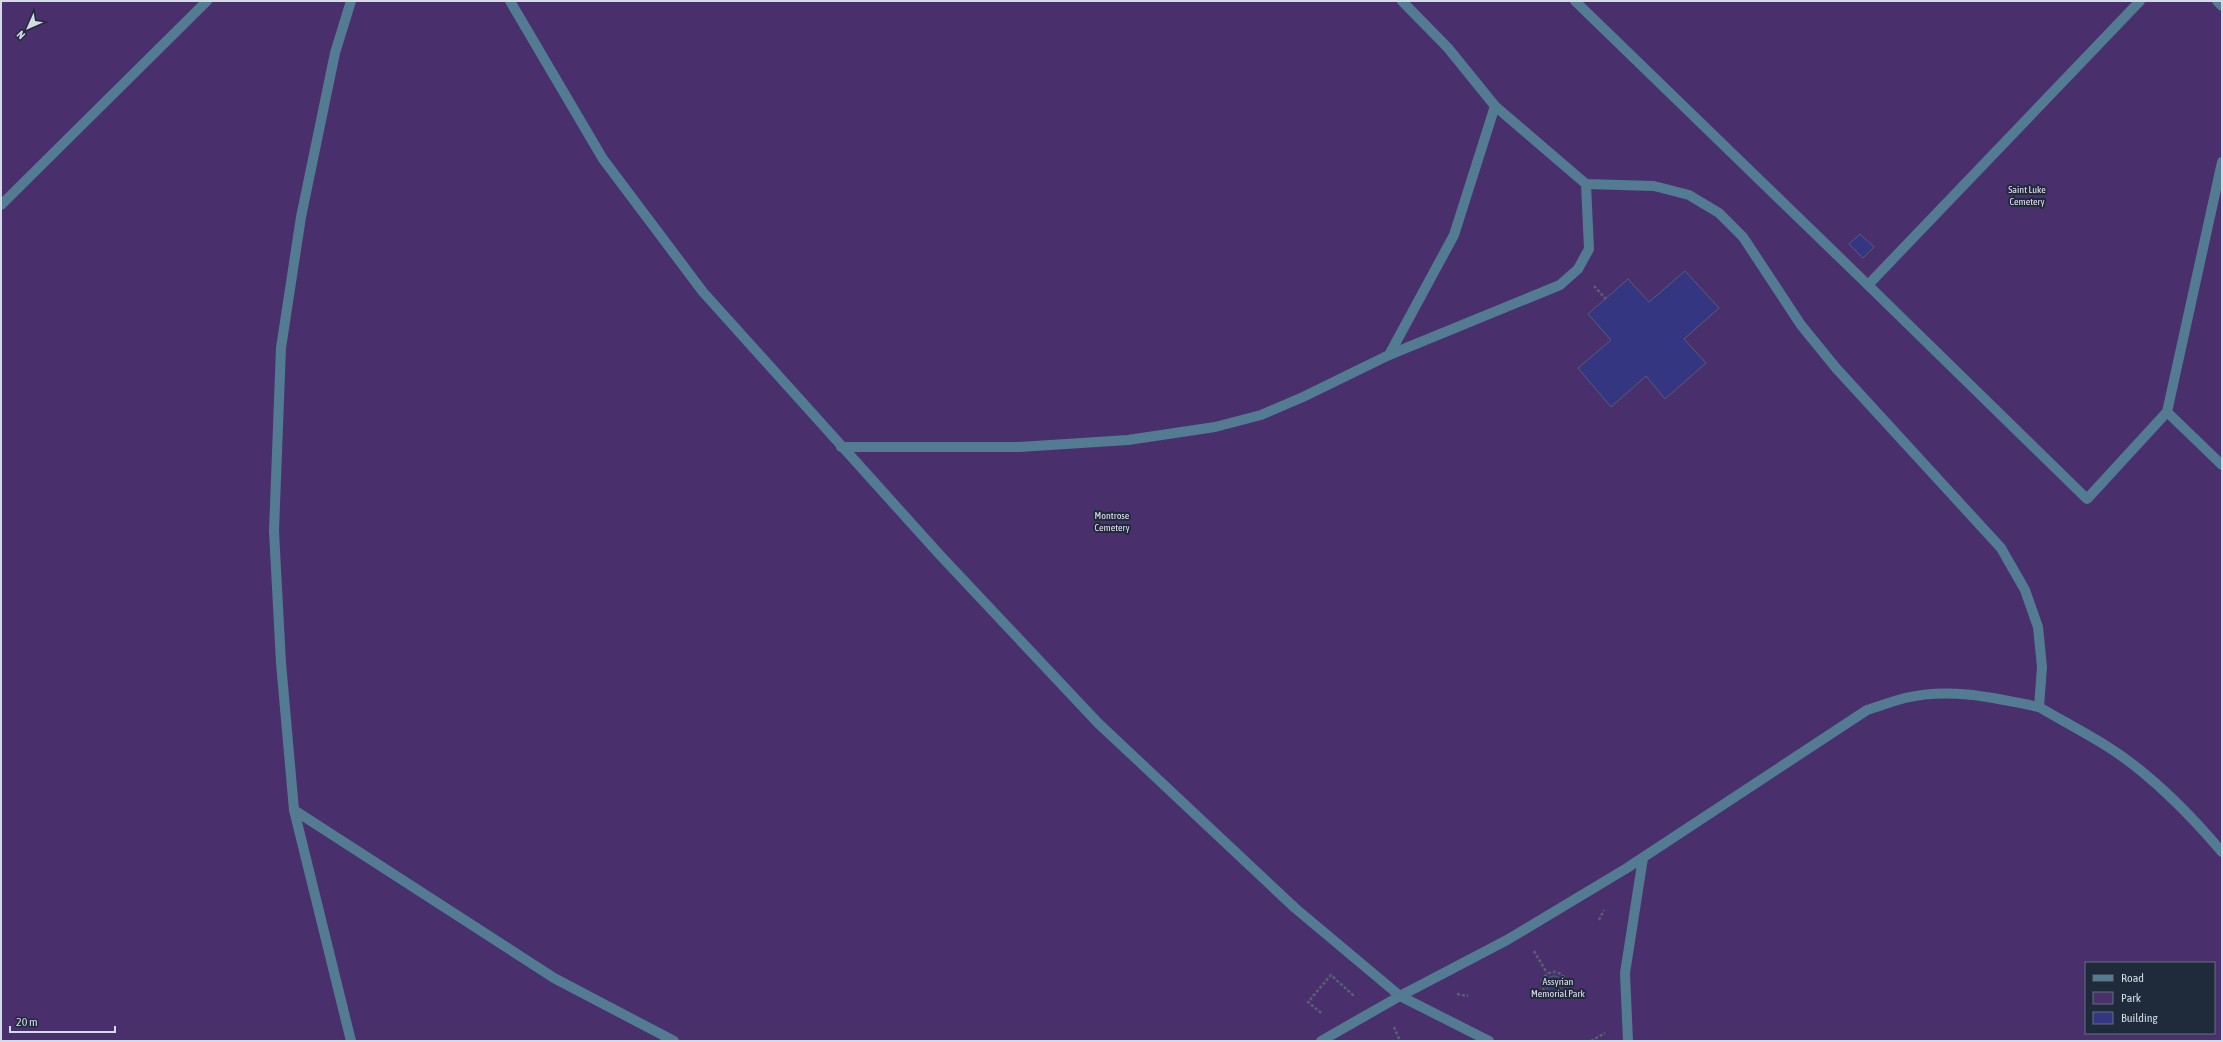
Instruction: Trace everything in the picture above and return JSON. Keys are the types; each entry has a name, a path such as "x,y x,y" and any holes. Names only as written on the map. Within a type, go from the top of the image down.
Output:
{"lane":[{"path":"1,205 207,1"},
{"path":"351,1 335,53 301,217 281,348 274,531 281,663 294,810 351,1041"},
{"path":"510,1 603,159 703,292 841,447 1098,723 1295,908 1400,996 1489,1041"},
{"path":"1402,1 1448,48 1495,106 1586,184 1654,186 1689,195 1719,213 1743,237 1801,325 1836,368 2001,548 2025,590 2038,627 2042,667 2039,707"},
{"path":"1575,1 2087,499 2167,412 2222,162"},
{"path":"1868,285 2140,1"},
{"path":"2217,1 2222,6"},
{"path":"1389,355 1454,235 1495,106"},
{"path":"841,447 1019,447 1128,440 1215,427 1261,415 1303,397 1389,355 1560,285 1578,268 1589,249 1586,184"},
{"path":"2167,412 2222,465"},
{"path":"1321,1041 1400,996 1508,940 1643,858 1868,710 1906,697 1942,692 1982,695 2039,707 2106,746 2151,780 2188,815 2222,852"},
{"path":"294,810 554,978 674,1041"},
{"path":"1628,1041 1625,973 1643,858"}],"path":[{"path":"1598,290 1606,299"},
{"path":"1551,971 1563,975 1566,983 1564,991 1557,996 1546,993 1541,983 1544,976 1551,971"},
{"path":"1340,1030 1308,1002 1330,975 1373,1011"}],"green space":[{"name":"Montrose Cemetery","path":"1,1 2222,1 2222,1041 1,1041"}],"building":[{"path":"1860,234 1874,247 1863,258 1849,244"},
{"path":"1685,271 1719,308 1684,339 1706,363 1665,399 1646,376 1611,407 1578,368 1611,340 1588,314 1628,279 1649,302"},
{"path":"1551,976 1557,976 1562,981 1560,990 1557,992 1551,992 1546,987 1546,981"}],"park label":[{"name":"Saint Luke Cemetery","path":"2027,194"},
{"name":"Assyrian Memorial Park","path":"1558,986"}]}
